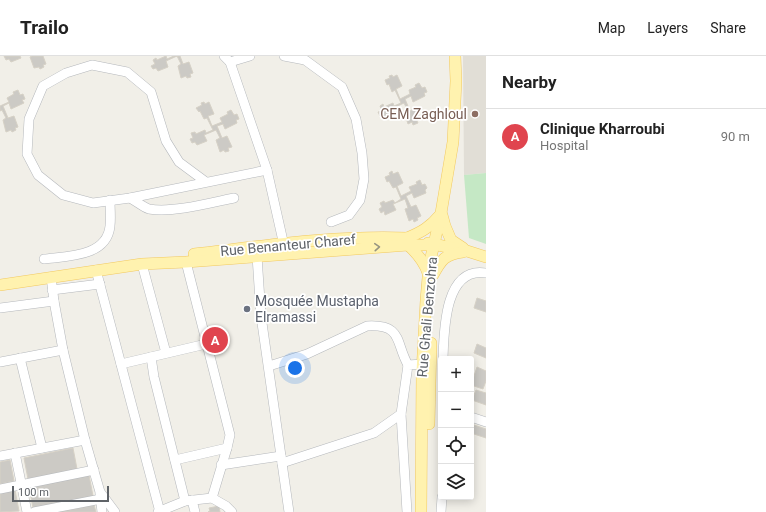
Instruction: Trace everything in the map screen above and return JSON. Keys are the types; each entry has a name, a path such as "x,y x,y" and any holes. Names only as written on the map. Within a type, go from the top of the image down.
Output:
{"main road":[{"name":"Rue Ghali Benzohra","path":"427,512 431,274 429,266 441,213 453,142 456,81 455,56"},
{"path":"441,213 431,226 408,241 425,263 431,274 440,262 451,253 467,251"},
{"path":"441,213 444,226 451,240 467,251"},
{"name":"Rue Benanteur Charef","path":"142,264 166,257 408,241 467,251 486,257"},
{"name":"Rue Benanteur Charef","path":"0,285 142,264 257,256 284,249"},
{"name":"Rue Ghali Benzohra","path":"421,512 423,364 431,274"}],"street":[{"path":"250,56 227,59 268,170 284,249"},
{"path":"284,56 305,60 342,87 356,119 362,153 364,179 360,200 348,215 331,222"},
{"path":"206,182 179,162 166,141 151,92 128,72 92,65 66,73 43,86 29,119 27,154 38,175 63,195 93,203 130,198 268,170"},
{"path":"130,198 148,208 160,210 172,210 234,198"},
{"path":"44,259 84,254 103,243 110,227 110,200"},
{"path":"257,256 261,316 289,512"},
{"path":"186,262 230,434 212,498"},
{"path":"142,264 166,353"},
{"path":"96,270 159,512 189,501 212,498 226,506 232,512"},
{"path":"443,356 444,328 448,307 454,289 464,277 472,273 486,273"},
{"path":"51,278 63,350 85,440 94,470 100,495 102,512"},
{"path":"52,290 100,284"},
{"path":"0,308 54,300"},
{"path":"269,366 307,354 367,326 386,327 394,333 399,340 404,359 408,366 401,414 407,512"},
{"path":"121,364 206,344"},
{"path":"0,362 63,350"},
{"path":"151,357 154,377 175,460 189,501 195,512"},
{"path":"20,358 42,448"},
{"path":"408,366 423,364"},
{"path":"221,465 282,460 374,433 401,414"},
{"path":"474,417 486,422"},
{"path":"0,456 85,440"},
{"path":"175,460 227,448"},
{"path":"15,453 27,512"},
{"path":"0,489 94,470"},
{"path":"34,512 100,495"},
{"path":"100,495 115,512"},
{"path":"441,512 442,500"}],"shaded area":[{"name":"CEM Zaghloul","path":"463,56 486,56 486,173 464,175"}],"green space":[{"path":"486,173 486,244 469,238 464,175"}],"building":[{"path":"4,56 20,56 21,58 11,62 9,59 6,60"},
{"path":"43,56 46,64 43,65 44,67 40,69 39,67 34,68 30,57"},
{"path":"166,56 167,59 177,56 166,61 168,67 158,71 156,68 153,69 151,66 155,64 153,60"},
{"path":"177,56 180,56 183,64 189,62 193,73 190,74 191,77 187,78 186,76 181,78 178,66 181,64"},
{"path":"392,75 393,77 397,75 402,86 396,89 400,99 410,94 409,90 416,87 415,85 419,83 422,88 425,87 427,92 424,93 425,96 413,102 411,96 405,99 410,111 415,108 420,119 417,121 418,123 413,125 412,122 408,124 404,112 408,111 404,103 393,108 395,113 385,118 383,114 380,116 378,112 382,111 380,106 383,104 384,107 393,103 394,106 401,103 395,90 392,92 389,84 387,85 385,80 390,78 389,76"},
{"path":"18,90 20,95 23,94 25,99 22,100 24,103 11,109 9,103 3,106 8,118 14,116 18,127 12,132 11,130 6,132 3,120 6,118 2,110 0,111 0,106 9,102 7,98 14,94 13,92"},
{"path":"204,102 205,104 209,102 214,114 208,116 212,126 222,122 220,118 228,114 227,112 231,110 234,115 237,114 239,119 236,120 237,123 225,129 223,124 217,126 222,138 227,136 232,147 228,148 229,151 225,152 224,150 220,152 216,140 220,138 216,130 204,135 207,141 197,145 195,142 192,143 190,139 193,138 191,133 195,132 196,134 205,130 206,133 213,130 207,118 204,119 200,111 199,112 196,108"},
{"path":"392,171 393,174 398,172 403,183 397,186 401,196 411,191 409,187 417,184 416,182 420,180 422,185 425,184 427,188 425,190 426,193 414,198 412,193 406,196 411,207 416,205 421,216 414,222 413,219 409,221 405,209 408,208 405,199 393,204 396,210 385,215 384,211 381,213 379,209 382,207 380,203 384,201 385,203 393,200 395,203 401,199 396,187 393,188 389,181 387,182 385,177 390,175 389,173"},
{"path":"477,298 486,301 486,312 474,308"},
{"path":"477,344 486,348 486,358 474,353"},
{"path":"477,367 486,371 486,381 483,389 474,386 474,376"},
{"path":"476,390 486,393 486,405 474,401"},
{"path":"474,425 486,429 486,438 474,434"},
{"path":"73,448 77,469 28,479 24,458"},
{"path":"10,460 14,481 0,484 0,462"},
{"path":"89,475 93,496 33,508 29,487"},
{"path":"15,490 19,511 0,512 0,493"},
{"path":"94,505 96,512 59,512"},
{"path":"219,506 220,512 208,512 210,511 209,508"}],"place":[{"name":"CEM Zaghloul","path":"475,114"},
{"name":"Mosquée Mustapha Elramassi","path":"247,309"},
{"name":"Clinique Kharroubi","path":"215,340"}]}
